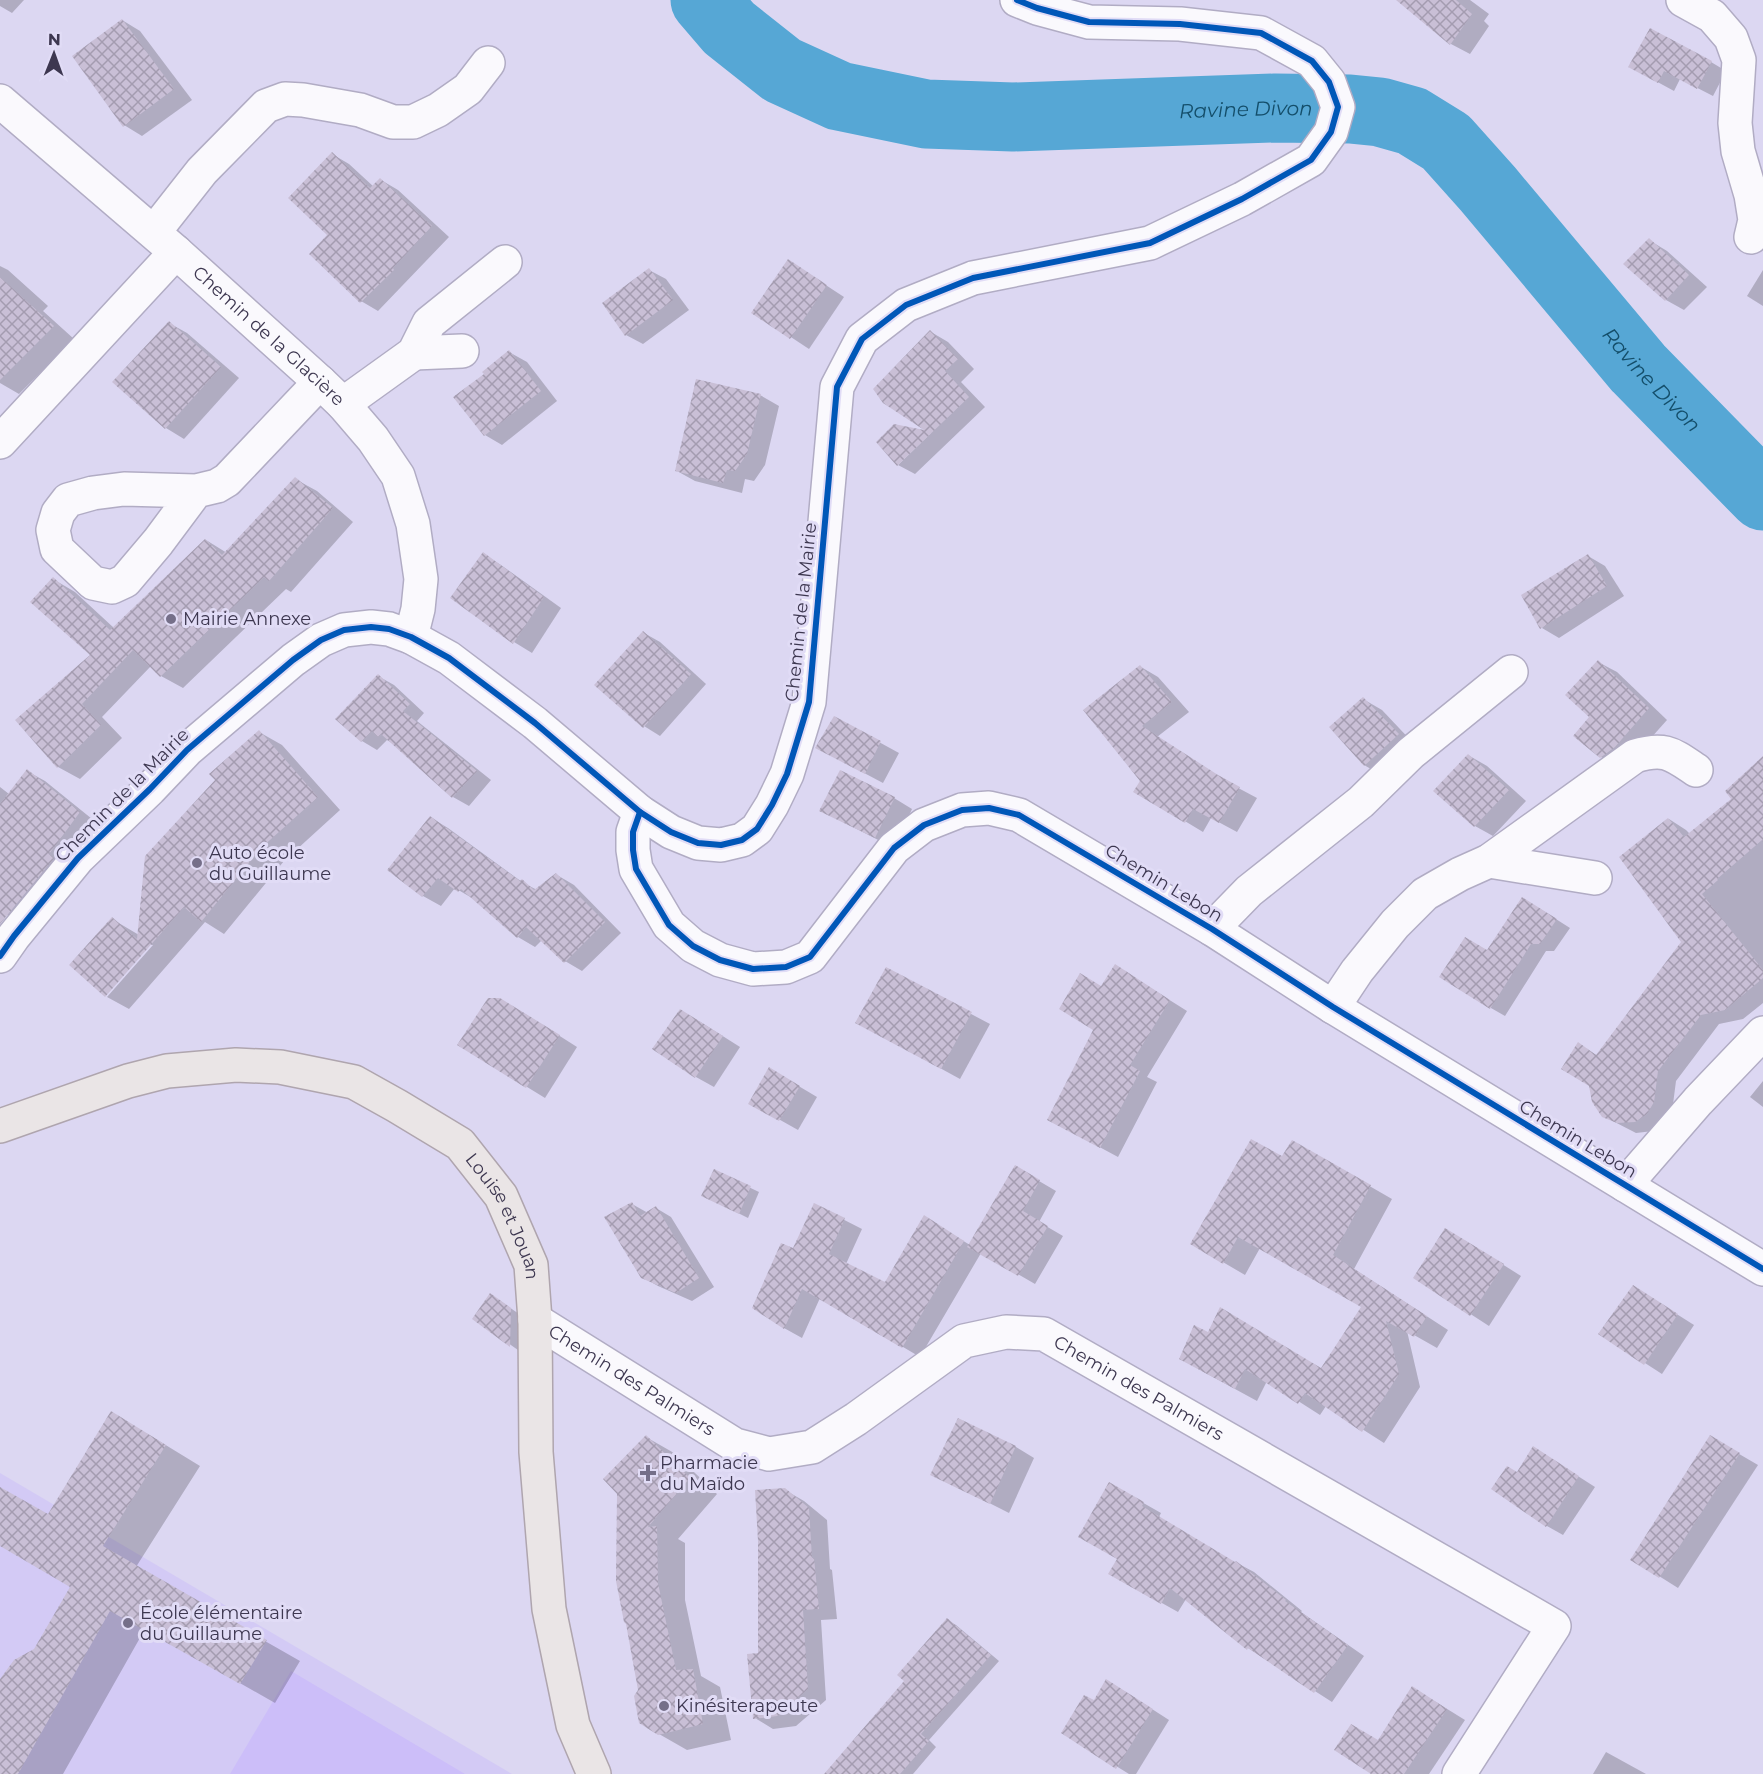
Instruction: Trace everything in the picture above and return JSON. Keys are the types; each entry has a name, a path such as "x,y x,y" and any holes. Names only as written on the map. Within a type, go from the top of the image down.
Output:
{"main road":[{"name":"Louise et Jouan","path":"0,1126 128,1081 167,1071 236,1065 280,1067 354,1082 460,1144 501,1196 531,1265 535,1320 536,1452 549,1609 573,1725 594,1774"}],"street":[{"name":"Chemin de la Mairie","path":"5,939 78,858 187,750 293,660 321,640 344,630 371,627 389,629 411,637 449,658 535,723 640,812 671,832 698,843 721,845 742,840 757,829 787,774 809,702 837,387 862,339 906,305 973,278 1150,243 1242,199 1311,160 1331,132 1338,107 1329,82 1312,61 1261,33 1180,24 1099,11 1037,8 1017,0"},
{"path":"1683,0 1712,16 1731,38 1739,60 1735,123 1738,151 1751,195 1755,220 1750,237"},
{"path":"0,442 165,242 202,171 266,106 285,99 303,100 360,110 393,122 413,122 438,110 468,89 488,63"},
{"name":"Chemin de la Glacière","path":"0,101 165,242 331,393 373,439 398,476 413,524 421,579 418,609 411,637"},
{"path":"414,352 429,323 505,262"},
{"path":"196,491 217,486 227,480 331,393 414,352 462,351"},
{"path":"1212,928 1249,891 1360,802 1411,753 1512,672"},
{"path":"1333,1007 1357,971 1389,932 1425,894 1489,861 1635,756 1649,752 1665,752 1696,770"},
{"name":"Chemin Lebon","path":"640,812 633,832 636,869 669,925 693,946 720,960 753,969 786,967 810,957 894,848 924,825 962,810 989,808 1018,815 1212,928 1333,1007 1763,1269"},
{"path":"1489,861 1595,878"},
{"path":"1625,1185 1698,1101 1763,1033"},
{"name":"Chemin des Palmiers","path":"535,1320 735,1445 769,1454 812,1447 856,1419 964,1341 1006,1332 1044,1334 1554,1626 1459,1774"}],"shaded area":[{"name":"École élémentaire du Guillaume","path":"0,1473 512,1774 0,1774"},
{"path":"291,1671 465,1774 230,1774"}],"building":[{"path":"1396,0 1456,0 1472,14 1450,45"},
{"path":"122,19 174,89 123,127 72,56"},
{"path":"1650,28 1712,61 1697,89 1664,71 1658,83 1628,67"},
{"path":"332,152 370,188 380,178 432,226 393,268 394,270 360,303 309,254 327,235 288,198"},
{"path":"1649,238 1689,275 1665,301 1623,264"},
{"path":"788,259 827,285 790,339 751,313"},
{"path":"649,268 673,300 625,336 602,303"},
{"path":"0,277 54,326 0,380"},
{"path":"169,321 221,367 165,429 112,382"},
{"path":"930,330 958,359 945,371 969,397 897,466 876,442 894,424 924,430 883,403 873,389"},
{"path":"509,350 541,391 484,436 453,397 484,374 482,372"},
{"path":"696,379 761,394 747,454 735,471 727,470 723,483 675,471"},
{"path":"295,477 333,508 269,581 264,577 160,677 133,650 82,704 101,725 57,768 15,720 90,655 30,602 53,577 110,630 205,539 222,555"},
{"path":"483,552 544,597 513,644 450,598"},
{"path":"1588,554 1607,586 1540,629 1521,595"},
{"path":"643,631 691,674 643,728 594,685"},
{"path":"1598,660 1649,708 1615,747 1600,758 1573,736 1589,717 1565,695"},
{"path":"1140,665 1172,702 1142,726 1240,787 1219,823 1193,809 1185,823 1133,792 1140,781 1083,710"},
{"path":"378,674 410,704 403,711 477,771 452,798 381,734 378,737 372,731 361,742 335,719"},
{"path":"1363,697 1399,734 1364,766 1329,727"},
{"path":"834,716 881,741 865,774 815,748"},
{"path":"259,730 318,797 261,848 201,922 184,907 105,997 69,965 112,917 137,939 145,856 215,780 209,774"},
{"path":"1468,754 1509,790 1474,827 1433,791"},
{"path":"1763,756 1763,842 1762,840 1702,894 1763,970 1763,978 1725,1010 1701,1015 1658,1071 1654,1102 1647,1114 1635,1122 1617,1123 1602,1117 1592,1102 1589,1086 1561,1069 1578,1042 1596,1055 1681,942 1619,857 1668,818 1684,837 1731,799 1725,791"},
{"path":"27,769 80,812 49,854 54,858 0,924 0,804"},
{"path":"840,770 895,797 875,838 819,811"},
{"path":"430,816 520,881 522,879 534,890 556,873 605,922 564,963 526,927 517,938 461,889 458,892 438,878 422,897 387,870"},
{"path":"1522,897 1557,919 1540,944 1531,944 1490,1009 1439,977 1465,937 1487,950"},
{"path":"1115,964 1170,1000 1130,1065 1140,1071 1100,1148 1047,1120 1093,1030 1059,1009 1080,973 1101,986"},
{"path":"886,967 972,1012 941,1069 855,1023"},
{"path":"488,998 500,998 560,1035 526,1088 457,1045"},
{"path":"680,1009 723,1036 695,1078 652,1049"},
{"path":"769,1067 800,1086 779,1121 748,1104"},
{"path":"1251,1139 1282,1156 1292,1140 1371,1185 1333,1255 1427,1316 1414,1337 1386,1321 1399,1374 1362,1432 1305,1393 1298,1404 1245,1369 1235,1389 1179,1359 1194,1325 1208,1332 1220,1307 1321,1368 1361,1307 1238,1237 1223,1264 1190,1244"},
{"path":"1015,1165 1040,1180 1023,1211 1048,1226 1018,1276 967,1247"},
{"path":"714,1169 751,1186 739,1214 701,1196"},
{"path":"632,1202 640,1216 656,1206 699,1278 676,1293 641,1278 604,1217"},
{"path":"814,1203 845,1218 829,1254 885,1282 924,1215 964,1241 902,1348 802,1289 784,1329 752,1308 781,1243 793,1248"},
{"path":"1445,1228 1504,1264 1470,1316 1413,1278"},
{"path":"1633,1285 1678,1314 1644,1365 1598,1334"},
{"path":"490,1293 511,1308 510,1347 472,1319"},
{"path":"111,1411 166,1445 103,1546 267,1640 240,1684 110,1611 18,1774 0,1774 0,1679 14,1660 34,1649 70,1587 0,1546 0,1487 48,1514"},
{"path":"958,1418 1016,1446 990,1504 930,1475"},
{"path":"646,1435 690,1478 648,1527 657,1526 658,1583 676,1670 693,1669 703,1724 658,1735 639,1723 634,1696 638,1690 616,1581 617,1494 603,1479"},
{"path":"1710,1435 1740,1453 1659,1578 1630,1560"},
{"path":"1533,1446 1579,1476 1546,1527 1491,1489 1507,1466 1517,1472"},
{"path":"1109,1482 1144,1502 1142,1506 1236,1561 1285,1601 1348,1645 1314,1693 1248,1648 1247,1650 1170,1588 1161,1604 1108,1574 1117,1559 1078,1537"},
{"path":"785,1488 809,1508 812,1558 814,1558 819,1609 803,1610 808,1689 777,1716 753,1719 747,1654 758,1653 758,1541 755,1490"},
{"path":"947,1618 991,1655 921,1734 929,1741 900,1774 824,1774 904,1681 897,1675"},
{"path":"1106,1679 1153,1709 1116,1769 1061,1733 1084,1695 1094,1700"},
{"path":"1412,1686 1447,1709 1404,1774 1371,1774 1334,1750 1351,1724 1378,1740"}],"waterway":[{"name":"Ravine Divon","path":"705,0 729,28 782,70 839,96 926,114 1013,117 1275,108 1350,109 1380,112 1412,121 1446,142 1638,368 1763,496"}],"cycle path":[{"path":"0,956 78,858 187,750 293,660 321,640 344,630 371,627 389,629 411,637 449,658 535,723 640,812 671,832 698,843 721,845 742,840 757,829 787,774 809,702 837,387 862,339 906,305 973,278 1150,243 1242,199 1311,160 1331,132 1338,107 1329,82 1312,61 1261,33 1180,24 1089,22 1037,8 1017,0"},
{"path":"640,812 633,832 636,869 669,925 693,946 720,960 753,969 786,967 810,957 894,848 924,825 962,810 989,808 1019,815 1212,929 1333,1007 1763,1269"}],"place":[{"name":"Mairie Annexe","path":"171,619"},
{"name":"Auto école du Guillaume","path":"197,863"},
{"name":"Pharmacie du Maïdo","path":"648,1473"},
{"name":"École élémentaire du Guillaume","path":"128,1623"},
{"name":"Kinésiterapeute","path":"664,1706"}]}
